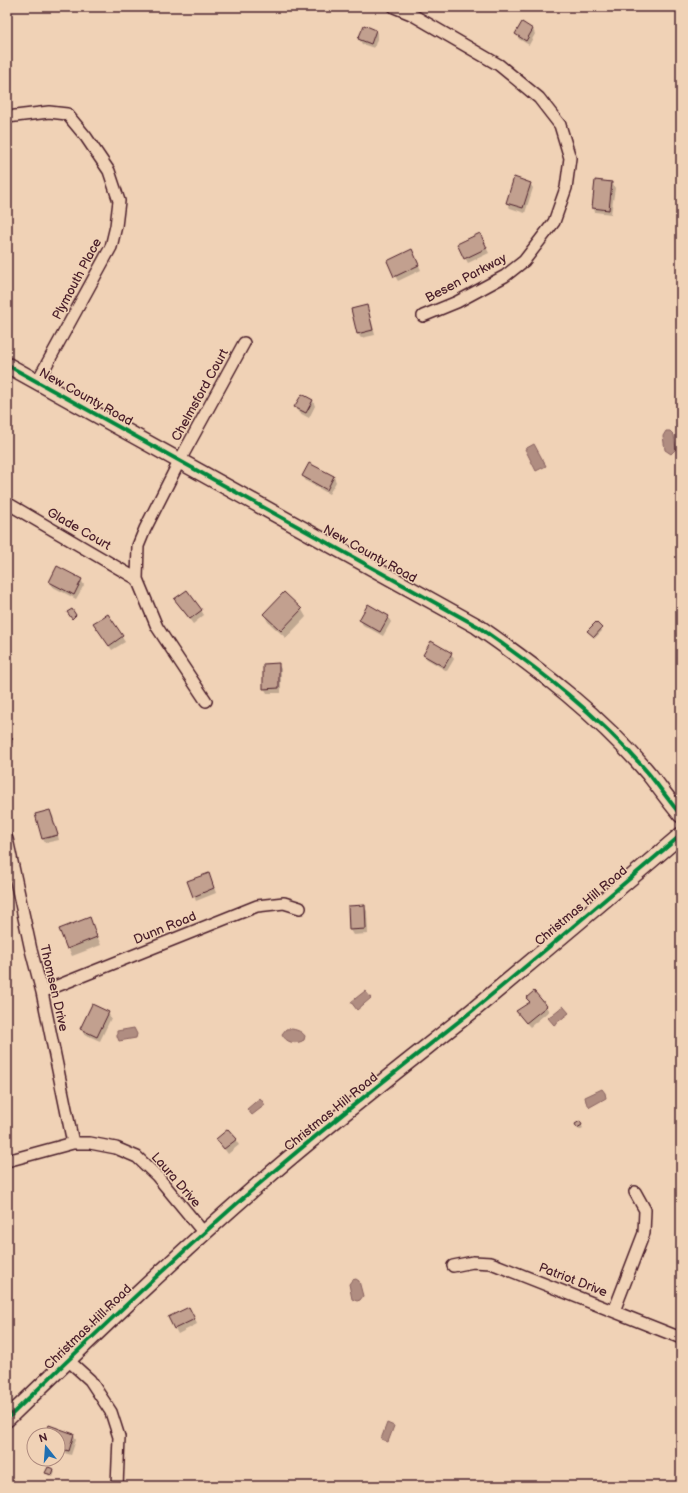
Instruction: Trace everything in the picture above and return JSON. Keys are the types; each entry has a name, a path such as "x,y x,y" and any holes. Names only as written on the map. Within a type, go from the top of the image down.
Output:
{"street":[{"name":"Besen Parkway","path":"394,7 411,14 499,64 539,98 560,125 570,158 566,188 554,222 524,261 498,279 457,302 423,316"},
{"name":"Plymouth Place","path":"7,117 49,112 68,114 109,170 119,201 116,226 111,248 37,382"},
{"name":"Chelmsford Court","path":"137,579 138,546 145,529 180,460 244,343"},
{"name":"New County Road","path":"7,365 477,626 520,656 562,689 606,729 649,774 681,815"},
{"name":"Glade Court","path":"7,503 137,579"},
{"path":"137,579 157,627 206,701"},
{"name":"Christmas Hill Road","path":"7,1419 182,1252 326,1128 588,915 681,835"},
{"name":"Thomsen Drive","path":"7,839 31,950 42,992 73,1143"},
{"name":"Dunn Road","path":"42,992 257,906 284,904 300,908"},
{"name":"Laura Drive","path":"7,1161 73,1143 116,1148 137,1157 157,1176 204,1233"},
{"path":"614,1311 644,1233 645,1210 635,1192"},
{"name":"Patriot Drive","path":"453,1266 473,1262 491,1263 681,1338"},
{"path":"68,1360 90,1380 111,1412 118,1437 116,1486"}],"shaded area":[{"path":"666,431 670,431 674,435 676,449 671,454 665,450 663,436"},
{"path":"534,444 546,466 536,471 525,449"},
{"path":"365,991 371,998 357,1010 351,1002"},
{"path":"563,1006 569,1013 554,1025 548,1018"},
{"path":"134,1028 137,1034 136,1038 119,1041 117,1031"},
{"path":"286,1029 300,1031 305,1036 304,1040 295,1043 289,1041 282,1034"},
{"path":"602,1089 606,1098 590,1107 586,1102 585,1097"},
{"path":"260,1098 265,1105 252,1115 247,1109"},
{"path":"356,1279 359,1281 363,1296 357,1301 352,1299 349,1284 352,1280"},
{"path":"387,1423 394,1426 388,1442 381,1439"}],"building":[{"path":"522,22 533,29 526,41 515,34"},
{"path":"364,25 376,30 371,44 358,39"},
{"path":"514,177 531,183 523,208 506,203"},
{"path":"595,180 612,182 609,210 592,208"},
{"path":"480,233 487,248 464,259 457,244"},
{"path":"412,249 419,265 394,277 387,261"},
{"path":"367,305 373,330 357,334 351,309"},
{"path":"302,394 313,400 306,413 294,407"},
{"path":"309,463 334,476 327,490 302,476"},
{"path":"57,566 82,579 74,595 49,582"},
{"path":"187,590 202,610 190,619 174,599"},
{"path":"284,592 302,609 281,631 263,614"},
{"path":"368,604 389,616 380,632 359,620"},
{"path":"72,609 76,615 72,619 67,612"},
{"path":"108,614 123,636 109,646 93,623"},
{"path":"596,622 602,628 594,637 587,631"},
{"path":"431,641 452,653 444,667 423,655"},
{"path":"279,663 279,688 263,689 263,664"},
{"path":"8,734 13,739 8,743 7,735"},
{"path":"50,810 58,835 42,839 35,814"},
{"path":"209,873 214,888 193,897 187,881"},
{"path":"365,905 366,929 349,930 348,906"},
{"path":"90,917 97,937 67,949 59,929"},
{"path":"534,991 547,1006 526,1023 516,1011 530,1002 526,998"},
{"path":"92,1004 109,1012 97,1037 80,1029"},
{"path":"580,1121 582,1125 577,1128 575,1124"},
{"path":"228,1129 237,1139 224,1149 216,1139"},
{"path":"189,1307 195,1319 174,1329 168,1317"},
{"path":"66,1431 74,1434 69,1451 66,1450"},
{"path":"48,1467 54,1469 52,1475 45,1473"}],"cycle path":[{"path":"7,365 477,626 546,676 610,732 649,774 681,815"},
{"path":"7,1419 167,1266 291,1156 472,1011 681,835"}]}
